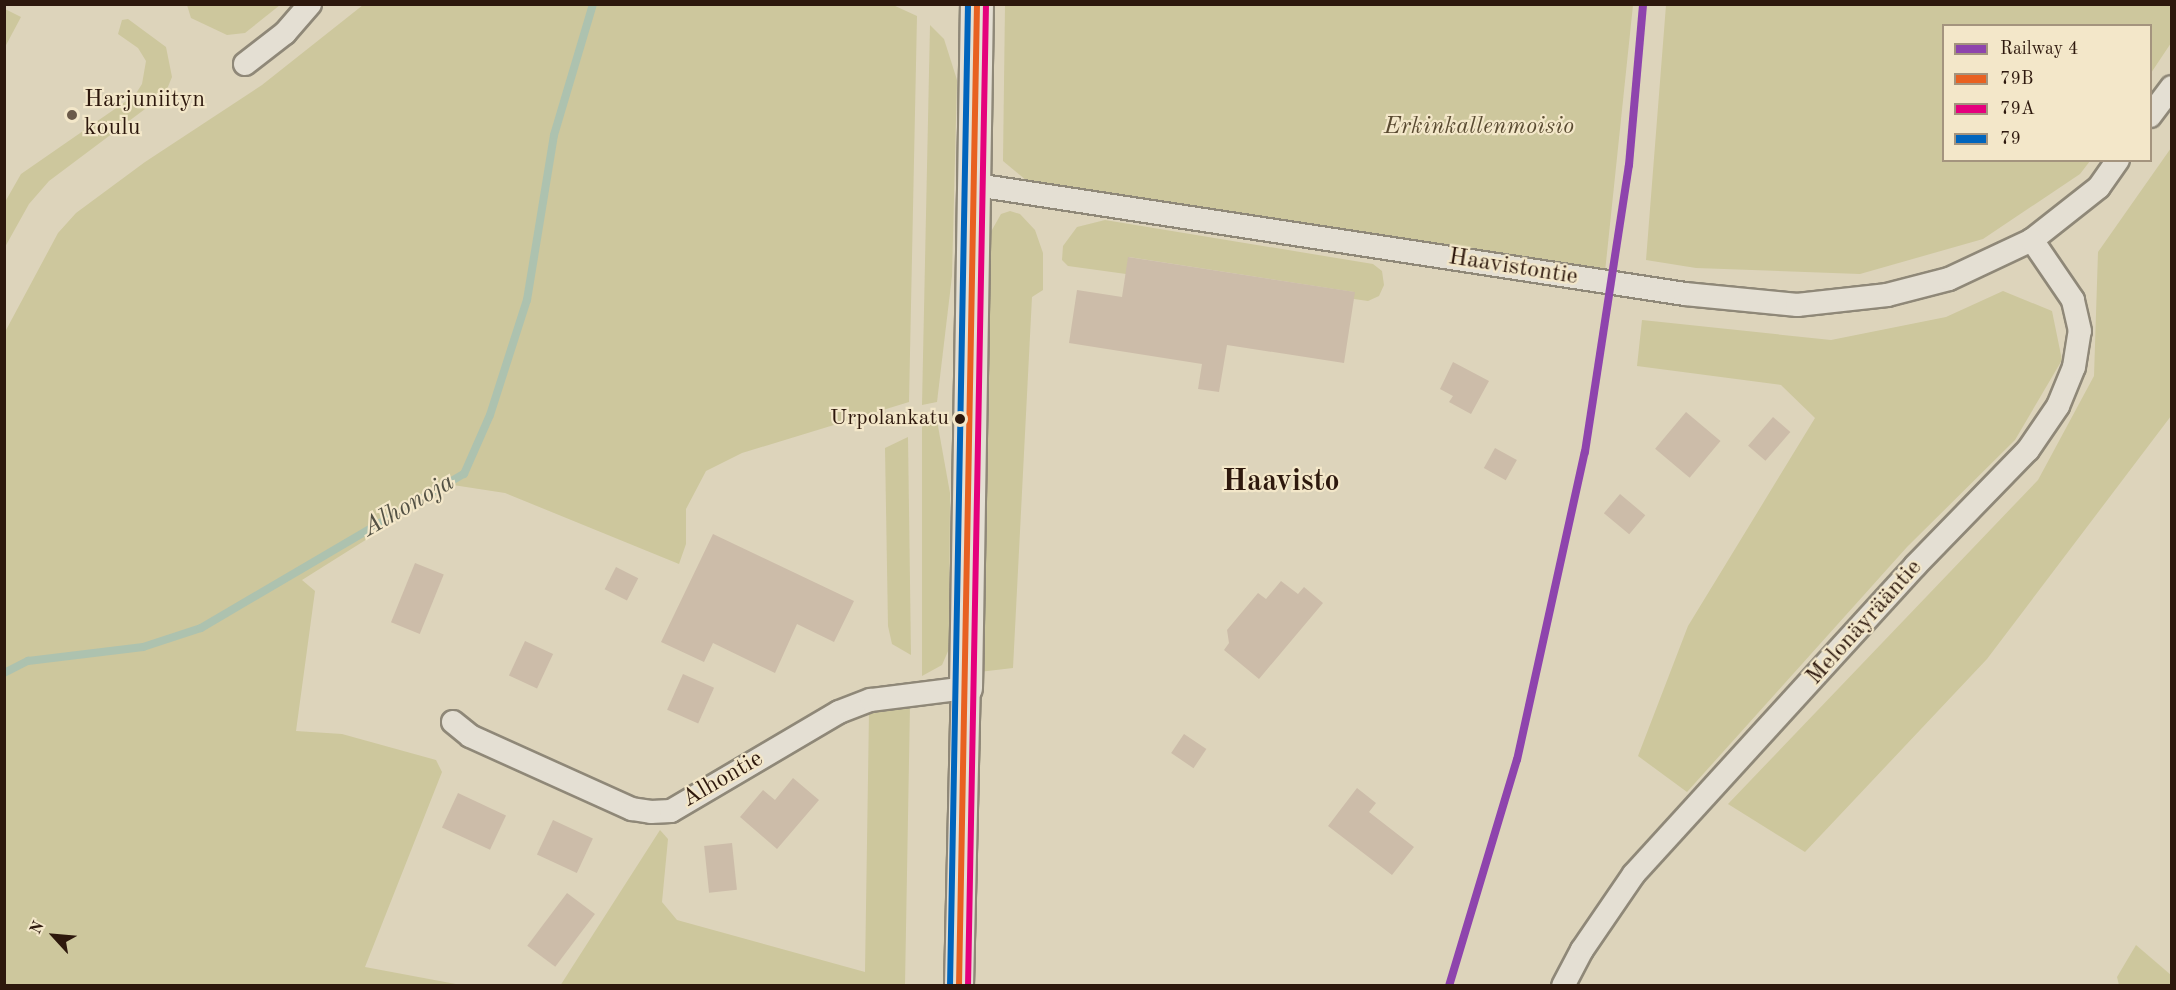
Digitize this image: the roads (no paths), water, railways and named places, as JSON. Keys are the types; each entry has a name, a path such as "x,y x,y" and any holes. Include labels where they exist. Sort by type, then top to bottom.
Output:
{"main road":[{"path":"966,688 976,185 976,4"}],"street":[{"path":"245,64 285,33 310,4"},
{"path":"2152,115 2172,87"},
{"name":"Haavistontie","path":"976,185 1557,276 1684,294 1797,305 1887,296 1948,279 2032,240 2099,187 2117,162"},
{"name":"Melonäyrääntie","path":"1563,986 1582,950 1634,874 1916,566 2028,450 2058,406 2074,367 2080,331 2073,300 2032,240"},
{"path":"959,986 966,688"},
{"name":"Alhontie","path":"453,722 470,736 632,809 651,812 671,811 838,712 871,700 966,688"}],"waterway":[{"name":"Alhonoja","path":"4,673 28,661 143,647 201,628 464,474 490,415 527,300 554,135 593,4"}],"rail line":[{"name":"4","path":"1449,986 1517,760 1585,452 1629,165 1643,4"}],"place":[{"name":"Harjuniityn koulu","path":"72,115"},
{"name":"Urpolankatu","path":"960,419"}],"district":[{"name":"Haavisto","path":"1281,482"}],"park label":[{"name":"Erkinkallenmoisio","path":"1479,128"}]}
